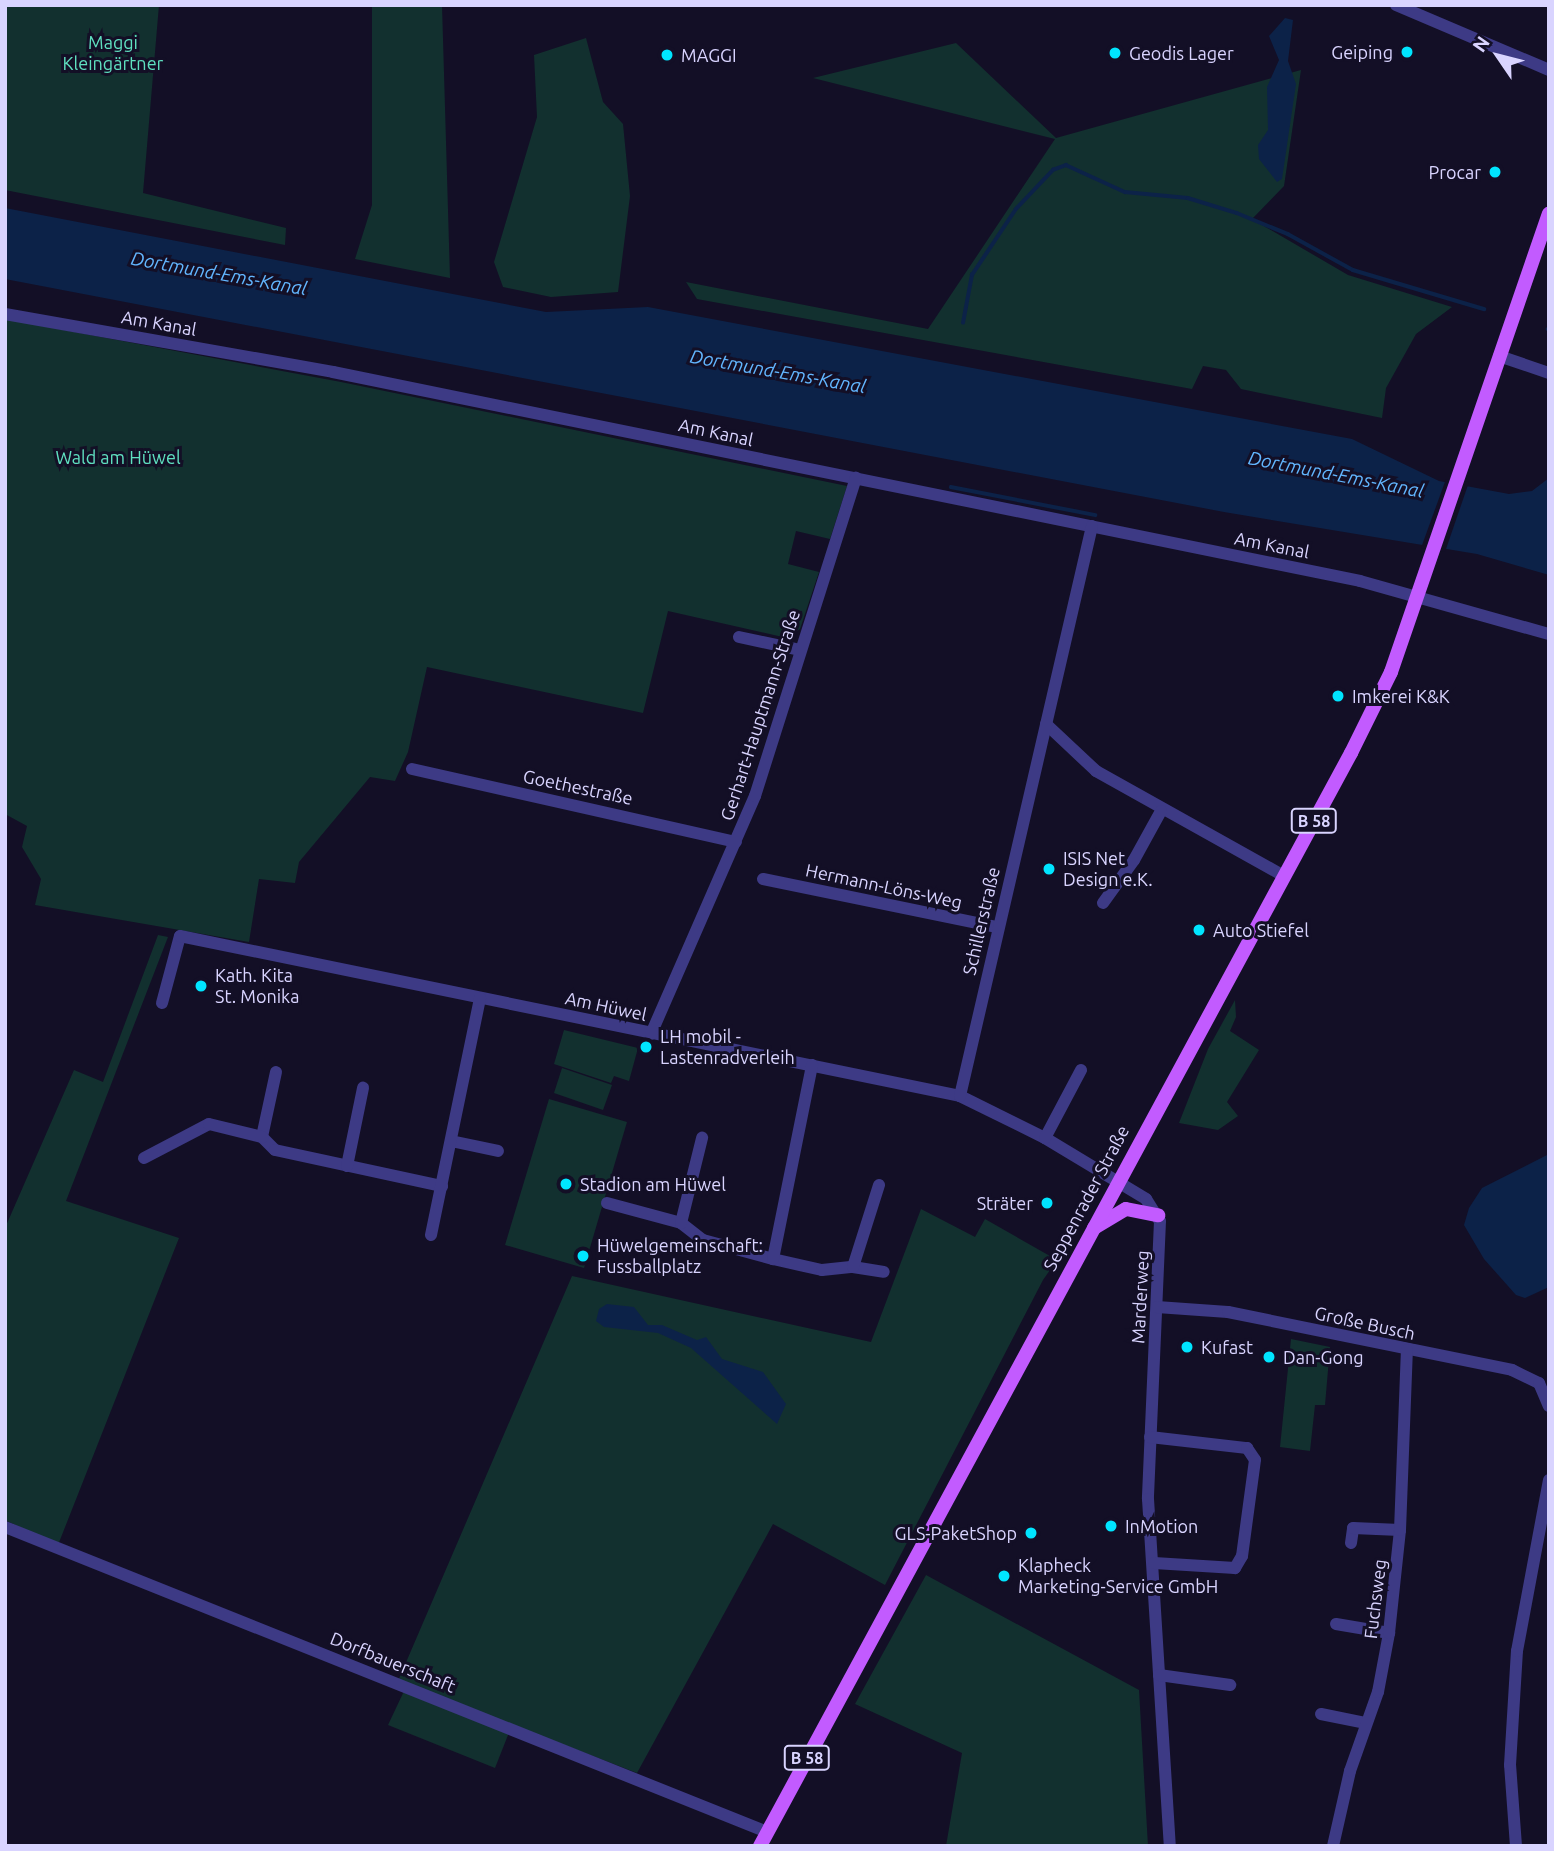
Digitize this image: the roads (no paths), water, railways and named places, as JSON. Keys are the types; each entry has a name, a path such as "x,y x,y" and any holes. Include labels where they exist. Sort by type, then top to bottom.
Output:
{"main road":[{"name":"B 58","path":"1499,356 1549,214"},
{"name":"Seppenrader Straße","path":"764,1839 1284,876 1391,672 1499,356"},
{"path":"1090,1231 1126,1209 1158,1215"}],"street":[{"path":"1396,5 1549,70"},
{"name":"Am Kanal","path":"5,314 333,372 1092,526 1418,597"},
{"path":"1499,356 1549,373"},
{"name":"Gerhart-Hauptmann-Straße","path":"651,1034 755,796 856,478"},
{"path":"1092,526 1046,724 1096,771 1161,811 1284,876"},
{"path":"1418,597 1549,634"},
{"path":"739,637 800,650"},
{"name":"Schillerstraße","path":"960,1096 1046,724"},
{"name":"Goethestraße","path":"412,769 736,842"},
{"path":"1103,902 1134,860 1161,811"},
{"name":"Hermann-Löns-Weg","path":"764,879 997,927"},
{"name":"Am Hüwel","path":"162,1003 180,936 960,1096 1045,1138 1118,1179"},
{"path":"431,1235 480,998"},
{"path":"773,1259 812,1065"},
{"path":"1045,1138 1081,1070"},
{"path":"262,1138 276,1072"},
{"path":"347,1166 363,1088"},
{"path":"144,1158 209,1124 262,1138 275,1150 442,1186"},
{"path":"681,1223 702,1138"},
{"path":"451,1141 498,1151"},
{"path":"1118,1179 1146,1199 1158,1215"},
{"path":"853,1267 879,1185"},
{"path":"607,1203 681,1223 704,1240 773,1259 822,1270 853,1267 884,1272"},
{"name":"Marderweg","path":"1158,1215 1157,1307 1148,1499 1170,1846"},
{"name":"Große Busch","path":"1157,1307 1228,1312 1512,1370 1539,1383 1549,1406"},
{"name":"Fuchsweg","path":"1334,1846 1390,1633 1400,1530 1407,1350"},
{"path":"1150,1437 1248,1448 1255,1460 1242,1556 1235,1568 1154,1563"},
{"path":"1516,1846 1510,1765 1517,1651 1549,1480"},
{"name":"Dorfbauerschaft","path":"5,1527 764,1839"},
{"path":"1351,1543 1353,1528 1400,1530"},
{"path":"1336,1623 1390,1633"},
{"path":"1160,1675 1230,1685"},
{"path":"1321,1714 1366,1723"}],"water":[{"path":"1285,18 1293,20 1288,61 1296,84 1282,179 1277,182 1259,159 1258,145 1268,130 1267,87 1279,60 1269,36"},
{"name":"Dortmund-Ems-Kanal","path":"5,208 546,312 648,307 1352,439 1439,481 1509,494 1532,491 1549,478 1549,575 1477,554 1224,512 5,279"},
{"path":"1549,1154 1549,1287 1525,1298 1516,1295 1484,1259 1464,1225 1469,1208 1482,1188"},
{"path":"607,1304 634,1307 648,1325 662,1325 697,1340 706,1337 722,1359 763,1372 786,1404 777,1424 691,1348 658,1333 604,1327 596,1321 599,1309"}],"waterway":[{"path":"963,323 972,275 1016,209 1053,170 1066,165 1125,192 1188,198 1237,213 1288,234 1353,270 1484,309"},
{"path":"951,487 1095,515"}],"place":[{"name":"Geiping","path":"1407,52"},
{"name":"Geodis Lager","path":"1115,53"},
{"name":"MAGGI","path":"667,55"},
{"name":"Procar","path":"1495,172"},
{"name":"Imkerei K&K","path":"1338,696"},
{"name":"ISIS Net Design e.K.","path":"1049,869"},
{"name":"Auto Stiefel","path":"1199,930"},
{"name":"Kath. Kita St. Monika","path":"201,986"},
{"name":"LH mobil - Lastenradverleih","path":"646,1047"},
{"name":"Stadion am Hüwel","path":"566,1184"},
{"name":"Sträter","path":"1047,1203"},
{"name":"Hüwelgemeinschaft: Fussballplatz","path":"583,1256"},
{"name":"Kufast","path":"1187,1347"},
{"name":"Dan-Gong","path":"1269,1357"},
{"name":"InMotion","path":"1111,1526"},
{"name":"GLS-PaketShop","path":"1031,1533"},
{"name":"Klapheck Marketing-Service GmbH","path":"1004,1576"}],"park label":[{"name":"Maggi Kleingärtner","path":"113,53"},
{"name":"Wald am Hüwel","path":"118,457"}]}
